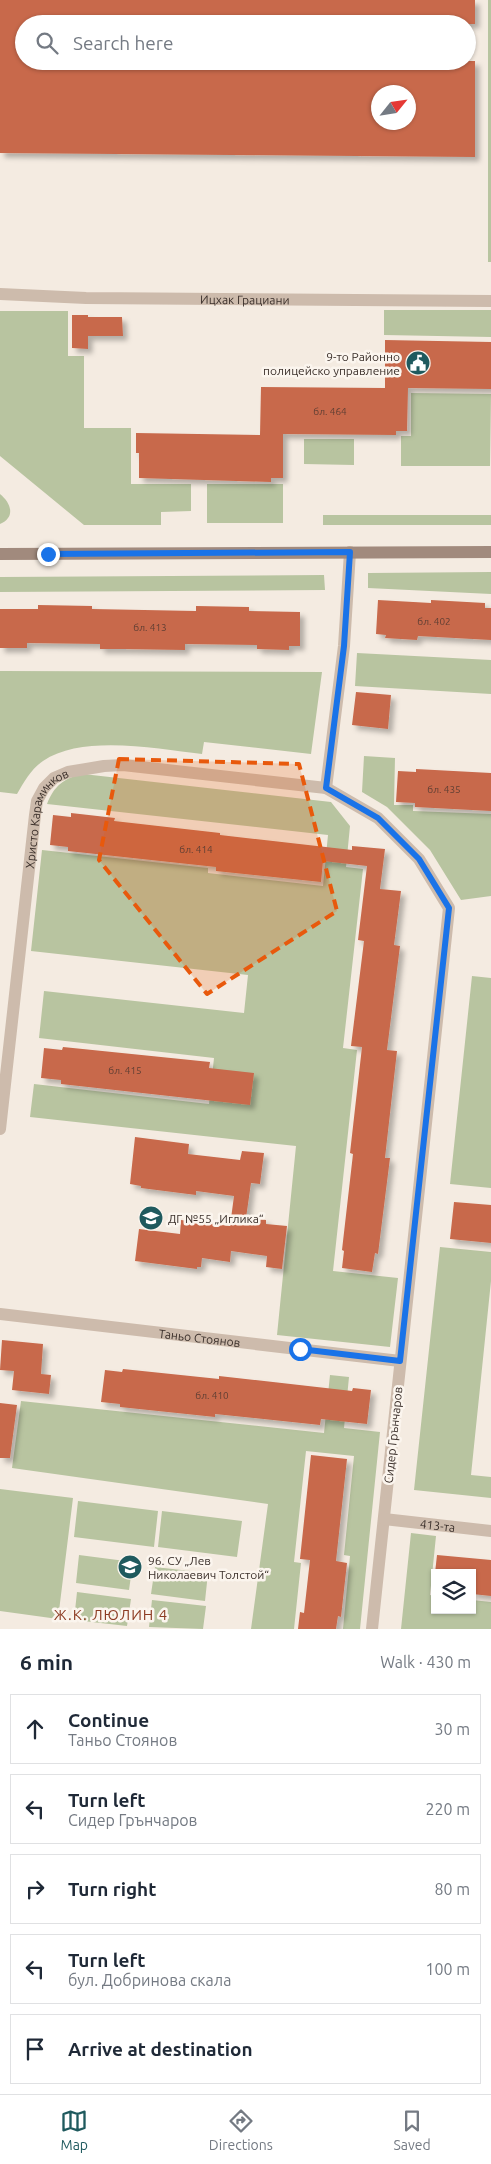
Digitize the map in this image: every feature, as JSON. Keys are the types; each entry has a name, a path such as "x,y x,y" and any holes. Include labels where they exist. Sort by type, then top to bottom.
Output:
{"main road":[{"path":"0,554 491,552"}],"street":[{"name":"Ицхак Грациани","path":"0,294 86,298 491,301"},
{"path":"326,788 344,646 350,552"},
{"name":"Христо Караминков","path":"0,1129 35,815 37,801 44,788 54,778 68,772 123,765 326,788"},
{"name":"Сидер Грънчаров","path":"326,788 378,818 419,859 449,908 372,1629"},
{"name":"Таньо Стоянов","path":"0,1314 400,1361"},
{"name":"413-та","path":"384,1519 491,1531"}],"highlighted area":[{"path":"119,759 299,764 337,911 207,994 99,860"}],"green space":[{"path":"488,0 491,0 491,262 488,262"},
{"path":"384,310 491,310 491,337 384,335"},
{"path":"0,311 68,311 68,356 84,356 84,428 131,428 131,484 191,484 191,511 161,512 161,525 84,525 0,456"},
{"path":"411,393 491,394 490,466 401,466 401,436 411,436"},
{"path":"304,439 354,439 354,465 304,464"},
{"path":"207,484 283,484 283,523 207,523"},
{"path":"0,494 9,506 10,514 0,524"},
{"path":"323,515 491,515 491,525 323,525"},
{"path":"491,572 491,594 368,588 368,573"},
{"path":"324,575 325,590 0,592 0,577"},
{"path":"357,653 491,660 491,694 355,686"},
{"path":"0,671 322,672 311,754 204,742 202,754 142,747 99,746 78,748 59,753 39,764 25,780 17,794 0,792"},
{"path":"364,756 395,758 394,805 413,805 413,811 491,814 491,896 461,900 430,850 387,807 362,792"},
{"path":"83,774 331,802 350,826 346,867 363,869 343,1048 357,1050 333,1271 398,1278 390,1347 277,1335 296,1146 30,1117 34,1084 209,1104 214,1058 39,1038 44,991 244,1013 248,975 31,951 42,850 208,868 208,873 323,886 328,835 47,804 56,788 70,778"},
{"path":"472,976 491,978 491,1188 450,1184"},
{"path":"440,1247 491,1252 491,1281 471,1475 491,1477 491,1498 414,1490"},
{"path":"330,1375 349,1377 344,1428 380,1432 360,1629 343,1629 350,1556 344,1555 354,1456 306,1451 294,1562 301,1563 294,1629 251,1629 268,1504 12,1468 21,1401 324,1433"},
{"path":"0,1489 73,1498 58,1619 0,1611"},
{"path":"78,1501 158,1511 154,1547 74,1537"},
{"path":"162,1511 242,1521 237,1557 158,1547"},
{"path":"411,1533 436,1536 433,1569 431,1569 431,1614 476,1614 476,1600 491,1602 491,1629 401,1629"},
{"path":"79,1555 133,1562 129,1590 76,1583"},
{"path":"155,1567 208,1573 205,1601 151,1594"},
{"path":"77,1592 131,1599 127,1626 74,1620"},
{"path":"152,1600 206,1606 203,1629 149,1627"}],"building":[{"path":"0,0 475,0 475,15 15,15 15,70 475,70 475,157 0,153"},
{"path":"72,315 122,317 123,336 88,336 88,349 72,348"},
{"path":"385,340 491,342 491,389 408,388 407,431 396,431 396,435 283,434 283,478 271,478 271,482 139,478 139,453 136,453 136,433 260,435 261,387 385,388"},
{"path":"378,600 431,603 431,600 485,603 485,608 491,608 491,640 418,636 417,640 385,638 386,635 376,634"},
{"path":"38,605 92,606 92,609 196,611 196,606 249,607 249,611 300,612 300,646 289,646 289,650 257,649 257,645 185,644 185,650 100,649 100,644 27,643 27,648 0,648 0,609 38,609"},
{"path":"356,692 391,695 388,729 352,725"},
{"path":"416,769 491,773 491,811 415,807 415,803 396,802 398,771 416,772"},
{"path":"71,813 115,818 114,821 220,833 220,835 352,850 352,846 385,849 380,889 401,891 394,945 400,946 387,1050 397,1051 385,1158 390,1158 378,1254 375,1253 372,1272 342,1268 344,1251 342,1250 353,1154 350,1153 362,1047 351,1046 364,941 358,940 367,866 323,861 321,882 216,871 216,867 68,851 68,847 50,845 53,815 71,817"},
{"path":"63,1047 210,1062 209,1068 254,1073 250,1105 61,1084 61,1080 41,1078 44,1048 62,1050"},
{"path":"135,1137 189,1144 188,1154 240,1160 242,1151 264,1153 260,1184 251,1183 246,1218 266,1220 266,1224 287,1226 282,1269 266,1267 267,1256 231,1251 230,1262 202,1258 201,1267 197,1267 197,1269 135,1261 139,1229 180,1234 181,1220 230,1226 234,1196 196,1191 196,1195 141,1188 141,1186 130,1184"},
{"path":"454,1202 491,1205 491,1243 450,1239"},
{"path":"2,1340 43,1344 41,1374 51,1375 49,1394 12,1390 14,1371 0,1370"},
{"path":"123,1369 219,1379 219,1376 352,1391 353,1388 371,1390 367,1424 321,1419 320,1425 215,1414 215,1417 120,1407 120,1404 101,1402 105,1370 122,1372"},
{"path":"0,1403 17,1405 10,1458 0,1458"},
{"path":"311,1455 347,1459 336,1561 347,1563 341,1617 338,1616 336,1629 298,1629 300,1612 304,1613 310,1560 300,1559"},
{"path":"437,1555 491,1560 491,1596 476,1594 476,1569 435,1569"}],"place":[{"name":"9-то Районно полицейско управление","path":"418,363"},
{"name":"ДГ №55 „Иглика“","path":"151,1218"},
{"name":"96. СУ „Лев Николаевич Толстой“","path":"130,1567"}],"district":[{"name":"Ж.К. ЛЮЛИН 4","path":"111,1614"}],"route":[{"path":"48,554 350,552 344,646 326,788 378,818 419,859 449,908 400,1361 300,1349"}]}
